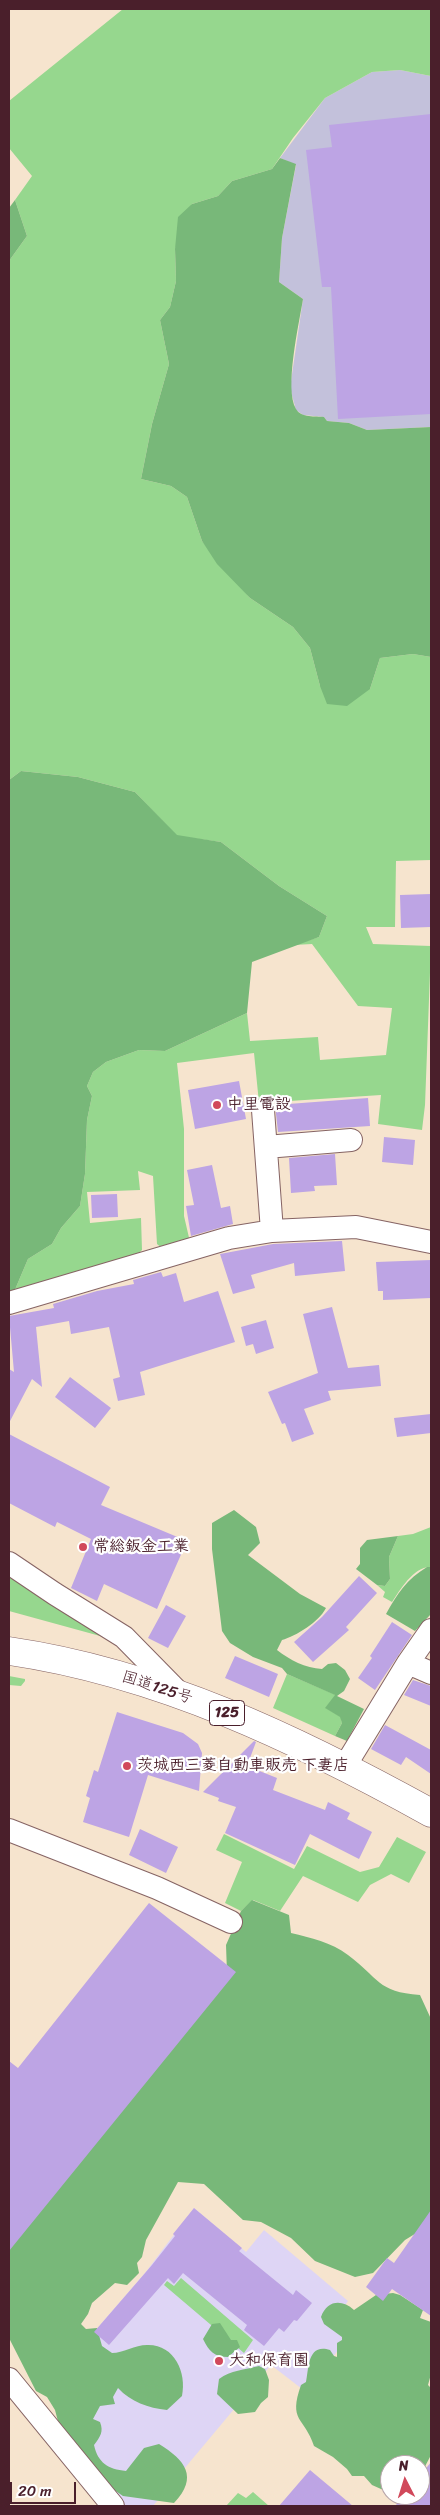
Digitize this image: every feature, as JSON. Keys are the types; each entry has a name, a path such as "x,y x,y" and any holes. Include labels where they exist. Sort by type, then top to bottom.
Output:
{"highway":[{"name":"国道125号","path":"9,1651 100,1670 178,1692 345,1766 431,1814"}],"street":[{"path":"263,1110 272,1231"},
{"path":"266,1147 352,1140"},
{"path":"9,1303 229,1238 272,1231 356,1227 431,1242"},
{"path":"9,1563 124,1637 178,1692"},
{"path":"345,1766 408,1663 431,1630"},
{"path":"408,1663 431,1673"},
{"path":"9,1830 157,1888 231,1922"},
{"path":"9,2379 113,2506"}],"shaded area":[{"path":"400,70 431,76 431,427 367,430 349,423 327,421 324,417 303,415 296,410 290,388 303,299 279,282 282,238 296,165 280,158 325,98 372,72"},
{"name":"大和保育園","path":"194,2208 246,2252 264,2230 348,2301 332,2324 349,2336 306,2392 271,2365 153,2506 120,2506 68,2442 88,2339 145,2273"}],"green space":[{"path":"123,9 431,9 431,76 400,70 372,72 325,98 293,138 272,169 232,181 218,196 192,204 175,249 176,281 170,307 160,320 169,364 152,424 141,479 171,486 187,497 202,541 250,598 293,627 310,648 320,686 370,689 380,658 413,654 431,657 431,860 396,861 395,927 366,927 373,944 431,946 425,1105 422,1130 378,1124 381,1095 259,1103 254,1053 177,1063 184,1129 184,1216 190,1242 163,1249 157,1244 153,1176 138,1171 140,1190 87,1192 90,1223 141,1218 142,1250 134,1258 14,1292 28,1259 52,1244 61,1228 80,1206 85,1174 87,1120 92,1096 87,1086 93,1072 106,1062 139,1050 165,1051 247,1013 250,1041 318,1037 320,1060 386,1055 392,1008 358,1006 312,944 294,945 319,937 327,916 279,886 221,842 177,836 135,792 78,777 21,771 9,780 9,261 27,236 15,200 32,176 9,148 9,101"},
{"path":"280,158 296,164 282,238 279,282 303,299 291,387 296,409 301,414 324,417 327,421 349,423 367,430 431,427 431,657 413,654 380,658 370,689 347,706 327,704 310,648 293,627 250,598 217,564 202,541 187,497 171,486 141,479 152,424 169,364 160,320 170,307 176,281 175,249 178,217 192,204 218,196 232,181 272,169"},
{"path":"15,200 27,236 9,261 9,208"},
{"path":"21,771 78,777 135,792 177,835 221,842 279,886 327,916 319,937 252,962 247,1013 165,1051 139,1050 106,1062 93,1072 87,1086 92,1096 87,1120 85,1174 80,1206 61,1228 52,1244 28,1259 14,1292 9,1295 9,780"},
{"path":"234,1510 256,1527 260,1543 248,1555 300,1594 326,1608 307,1628 282,1640 277,1650 292,1660 310,1667 322,1669 328,1664 336,1663 345,1670 350,1679 344,1691 337,1696 364,1709 347,1741 335,1736 342,1723 340,1717 325,1708 335,1695 287,1674 282,1668 253,1657 230,1643 222,1631 212,1549 212,1523"},
{"path":"431,1527 431,1567 419,1570 413,1574 392,1602 383,1597 385,1592 377,1585 385,1586 390,1579 389,1557 398,1536 413,1534"},
{"path":"398,1536 389,1557 390,1579 385,1586 377,1585 356,1569 360,1564 360,1548 367,1540"},
{"path":"427,1567 431,1567 431,1614 415,1631 386,1614 403,1588"},
{"path":"9,1575 122,1642 9,1611"},
{"path":"287,1674 336,1695 326,1708 341,1717 342,1723 335,1736 273,1708"},
{"path":"9,1676 25,1679 25,1681 21,1686 9,1685"},
{"path":"224,1834 294,1869 307,1846 360,1872 379,1867 397,1837 426,1852 409,1883 391,1874 370,1885 358,1902 303,1876 280,1911 253,1900 241,1911 225,1903 242,1862 216,1850"},
{"path":"252,1900 289,1915 291,1933 335,1947 358,1963 386,1987 395,1991 420,1995 431,2019 431,2224 405,2240 373,2273 355,2277 315,2261 291,2238 261,2222 243,2220 204,2184 178,2182 146,2240 142,2257 137,2263 139,2273 127,2285 115,2283 92,2303 88,2314 81,2324 86,2329 97,2328 102,2346 112,2353 138,2346 156,2346 165,2349 171,2354 180,2369 183,2387 182,2396 167,2410 140,2404 118,2388 113,2397 115,2404 100,2406 93,2419 100,2422 102,2429 100,2437 94,2445 96,2451 101,2461 109,2467 126,2471 144,2448 159,2444 176,2456 186,2470 186,2485 182,2494 174,2503 123,2496 98,2479 60,2429 55,2410 47,2397 36,2391 9,2338 9,2242 27,2213 227,1973 226,1945 241,1911"},
{"path":"181,2278 253,2340 244,2353 164,2285 167,2281 174,2286"},
{"path":"393,2293 400,2295 423,2310 420,2318 431,2322 431,2374 428,2385 431,2388 431,2455 430,2457 430,2455 380,2455 380,2489 372,2485 364,2476 352,2476 333,2457 314,2446 299,2418 296,2406 301,2385 306,2382 310,2358 313,2354 317,2350 330,2350 337,2357 337,2343 342,2340 342,2337 324,2324 321,2317 324,2311 331,2304 335,2303 345,2304 354,2310 376,2295"},
{"path":"220,2323 231,2340 237,2340 240,2347 228,2357 219,2356 212,2352 203,2339 212,2324"},
{"path":"259,2366 265,2369 269,2380 268,2397 255,2412 238,2414 217,2394 219,2379 233,2372"},
{"path":"253,2492 269,2506 226,2506 238,2493 246,2498"}],"building":[{"path":"431,114 431,414 338,419 331,287 322,287 306,150 332,147 329,125"},
{"path":"431,894 431,927 401,928 400,895"},
{"name":"中里電設","path":"239,1081 246,1119 195,1129 188,1090"},
{"path":"368,1098 370,1126 278,1132 275,1105"},
{"path":"384,1137 415,1140 413,1165 382,1162"},
{"path":"335,1154 337,1185 314,1186 315,1191 291,1193 289,1158"},
{"path":"212,1165 221,1208 230,1206 233,1224 191,1236 186,1206 194,1205 187,1170"},
{"path":"117,1194 118,1217 92,1218 91,1195"},
{"path":"342,1241 345,1271 295,1276 294,1263 251,1275 255,1288 233,1294 220,1254 273,1244"},
{"path":"431,1260 431,1298 383,1300 383,1291 378,1291 376,1262"},
{"path":"161,1272 163,1277 176,1273 184,1302 218,1291 235,1342 140,1372 145,1395 118,1401 113,1379 120,1377 109,1327 71,1334 69,1321 36,1327 42,1387 32,1379 9,1423 9,1369 14,1372 9,1316 54,1308 53,1304 97,1291 134,1284 133,1280"},
{"path":"332,1307 348,1368 379,1365 381,1386 328,1391 331,1400 304,1409 314,1434 292,1442 285,1423 282,1424 268,1392 318,1373 303,1314"},
{"path":"266,1320 274,1348 256,1354 253,1344 246,1346 241,1327"},
{"path":"70,1377 111,1408 95,1428 55,1397"},
{"path":"431,1414 431,1433 397,1437 394,1418"},
{"path":"9,1434 110,1487 101,1505 187,1541 157,1609 104,1584 97,1601 71,1588 91,1539 57,1522 55,1527 9,1503"},
{"path":"359,1576 377,1593 346,1627 349,1630 313,1662 294,1642 322,1617"},
{"path":"166,1605 186,1616 168,1648 148,1638"},
{"path":"392,1622 412,1635 375,1690 358,1678 372,1658 370,1656"},
{"path":"235,1656 278,1674 269,1697 225,1678"},
{"path":"413,1680 431,1686 431,1706 404,1695"},
{"path":"117,1712 183,1733 198,1744 202,1753 199,1791 148,1775 129,1837 83,1822 90,1798 86,1796 94,1770 98,1772"},
{"path":"385,1725 431,1750 431,1774 406,1757 401,1765 371,1749"},
{"path":"254,1741 256,1742 247,1766 277,1778 273,1790 325,1810 328,1802 350,1813 347,1819 372,1832 359,1859 310,1834 295,1865 225,1833 236,1807 218,1801 219,1798 203,1792"},
{"path":"140,1829 178,1847 166,1873 129,1855"},
{"path":"149,1903 236,1972 9,2251 9,2061 18,2068"},
{"path":"194,2208 242,2248 239,2251 293,2295 296,2290 312,2303 297,2321 294,2320 284,2332 279,2328 264,2346 244,2330 247,2325 183,2273 174,2284 168,2278 109,2345 94,2332 152,2265"},
{"path":"431,2210 431,2316 392,2289 383,2301 366,2287 387,2258 394,2263"},
{"path":"431,2462 431,2506 395,2506 430,2505"},
{"path":"310,2470 353,2506 279,2506"}],"place":[{"name":"中里電設","path":"217,1105"},
{"name":"常総鈑金工業","path":"83,1547"},
{"name":"茨城西三菱自動車販売 下妻店","path":"127,1766"},
{"name":"大和保育園","path":"219,2361"}]}
